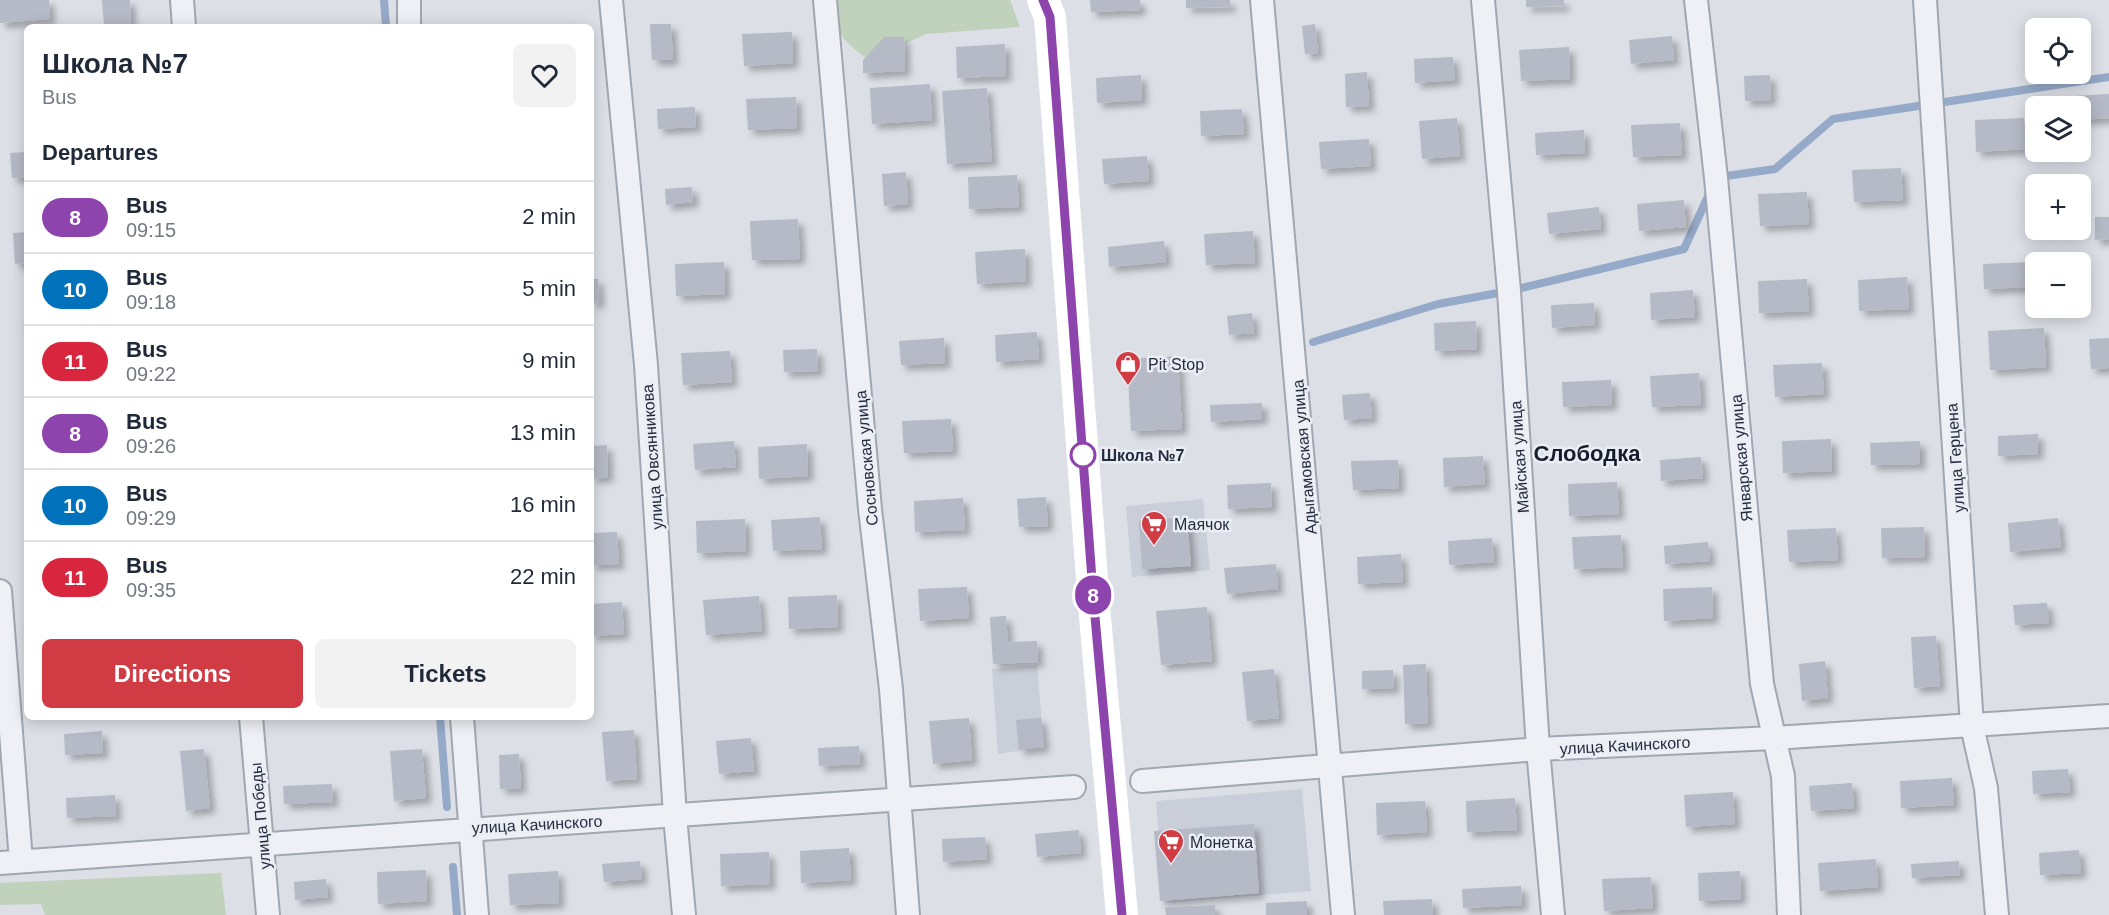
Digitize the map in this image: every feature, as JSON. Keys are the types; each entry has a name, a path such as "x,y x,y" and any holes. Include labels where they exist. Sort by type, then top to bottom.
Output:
{"street":[{"path":"182,0 184,24"},
{"path":"409,0 409,24"},
{"name":"улица Овсянникова","path":"611,0 646,365 675,816 684,915"},
{"name":"Сосновская улица","path":"825,0 870,509 891,689 908,915"},
{"name":"Адыгамовская улица","path":"1262,0 1332,765 1343,915"},
{"name":"Майская улица","path":"1483,0 1509,291 1538,749 1553,915"},
{"name":"Январская улица","path":"1696,0 1716,178 1762,684 1784,776 1789,915"},
{"name":"улица Герцена","path":"1925,0 1972,726 1986,788 1997,915"},
{"path":"1047,9 1094,606 1122,915"},
{"path":"0,591 10,862"},
{"name":"улица Качинского","path":"1142,781 1538,749 1774,738 2109,716"},
{"name":"улица Победы","path":"250,720 268,915"},
{"path":"462,720 477,915"},
{"name":"улица Качинского","path":"10,862 1074,787"}],"shaded area":[{"path":"1203,499 1210,570 1132,577 1126,506"},
{"path":"1037,665 1044,747 998,754 992,669"},
{"path":"1302,789 1311,891 1164,903 1156,801"}],"green space":[{"path":"833,0 1010,0 1020,27 926,34 869,60 852,47 842,35 836,21"},
{"path":"221,873 226,915 45,915 41,904 0,905 0,883"}],"building":[{"path":"0,0 49,0 50,19 0,23"},
{"path":"102,0 130,0 131,23 104,24"},
{"path":"1090,0 1140,0 1140,10 1091,12"},
{"path":"1186,0 1230,0 1230,7 1186,8"},
{"path":"1526,0 1564,0 1564,6 1526,7"},
{"path":"650,24 671,24 673,60 652,60"},
{"path":"1315,24 1318,53 1305,54 1302,26"},
{"path":"792,32 793,63 744,66 742,34"},
{"path":"1672,36 1674,60 1631,64 1629,40"},
{"path":"884,37 904,37 905,71 863,73 863,60"},
{"path":"1005,44 1006,76 957,78 956,47"},
{"path":"1569,47 1570,79 1521,81 1519,50"},
{"path":"1453,57 1455,80 1415,83 1414,59"},
{"path":"1367,72 1369,106 1346,107 1345,74"},
{"path":"1141,75 1142,100 1097,103 1096,78"},
{"path":"1770,75 1771,100 1745,101 1744,76"},
{"path":"930,84 932,120 872,124 870,88"},
{"path":"987,88 992,161 947,164 942,91"},
{"path":"2109,94 2109,118 2091,119 2091,96 2074,96"},
{"path":"796,97 797,128 748,130 746,99"},
{"path":"695,107 696,127 658,129 657,109"},
{"path":"1242,109 1244,134 1201,136 1200,111"},
{"path":"1457,118 1460,156 1422,159 1419,121"},
{"path":"2024,118 2025,149 1976,152 1975,120"},
{"path":"1680,123 1682,155 1633,157 1631,125"},
{"path":"1584,130 1585,153 1536,155 1535,133"},
{"path":"1369,139 1371,166 1321,169 1319,142"},
{"path":"24,152 24,177 12,178 10,153"},
{"path":"1147,156 1149,181 1104,184 1102,159"},
{"path":"1901,168 1903,200 1854,202 1852,170"},
{"path":"906,172 908,204 884,206 882,174"},
{"path":"1017,175 1019,207 969,209 968,177"},
{"path":"692,187 693,202 666,205 665,189"},
{"path":"1807,192 1809,224 1760,226 1758,194"},
{"path":"1684,200 1686,227 1639,231 1637,204"},
{"path":"1599,207 1601,229 1549,234 1547,213"},
{"path":"2095,217 2109,217 2109,239 2095,240"},
{"path":"798,219 800,259 752,260 750,221"},
{"path":"1253,231 1255,263 1206,265 1204,234"},
{"path":"24,232 24,263 15,264 13,233"},
{"path":"1164,241 1166,262 1109,267 1108,247"},
{"path":"1025,249 1026,281 977,284 975,252"},
{"path":"724,262 725,294 676,296 675,264"},
{"path":"2025,262 2025,287 1984,289 1983,264"},
{"path":"1907,277 1909,309 1859,311 1858,280"},
{"path":"594,279 598,279 599,303 594,303"},
{"path":"1807,279 1809,311 1759,313 1758,281"},
{"path":"1693,290 1695,317 1651,320 1650,293"},
{"path":"1594,303 1595,325 1552,328 1551,305"},
{"path":"1252,313 1254,333 1229,335 1227,316"},
{"path":"1476,321 1477,349 1435,351 1434,323"},
{"path":"2044,328 2046,367 1990,370 1988,331"},
{"path":"1037,332 1039,359 996,362 995,335"},
{"path":"944,338 945,363 901,365 899,341"},
{"path":"2109,338 2109,368 2091,369 2089,339"},
{"path":"817,349 818,371 784,372 783,350"},
{"path":"730,351 732,382 683,385 681,353"},
{"path":"1178,356 1182,429 1131,431 1127,359"},
{"path":"1822,363 1824,394 1775,397 1773,365"},
{"path":"1699,373 1701,405 1652,407 1650,376"},
{"path":"1611,380 1612,405 1563,407 1562,382"},
{"path":"1370,393 1372,418 1344,420 1342,395"},
{"path":"1262,403 1262,419 1211,422 1210,405"},
{"path":"951,419 953,451 904,453 902,421"},
{"path":"2038,434 2038,454 1998,456 1998,436"},
{"path":"1831,439 1832,471 1783,473 1782,441"},
{"path":"734,441 736,467 695,470 693,444"},
{"path":"1920,441 1920,464 1871,465 1870,443"},
{"path":"807,444 808,476 759,479 758,447"},
{"path":"607,445 608,477 594,478 594,446"},
{"path":"1483,456 1485,484 1444,487 1443,458"},
{"path":"1701,457 1703,478 1661,481 1660,460"},
{"path":"1398,460 1399,488 1353,490 1351,461"},
{"path":"1617,482 1619,514 1569,516 1568,484"},
{"path":"1271,483 1272,507 1228,509 1227,485"},
{"path":"1046,497 1048,526 1019,527 1017,499"},
{"path":"963,498 965,530 915,532 914,501"},
{"path":"820,517 822,549 773,551 771,520"},
{"path":"1187,517 1191,566 1142,569 1139,521"},
{"path":"2058,518 2061,547 2010,552 2008,523"},
{"path":"745,519 746,551 697,553 696,521"},
{"path":"1924,527 1925,557 1882,558 1881,528"},
{"path":"1836,528 1838,560 1789,562 1787,530"},
{"path":"617,532 619,564 594,565 594,533"},
{"path":"1621,535 1623,567 1574,569 1572,537"},
{"path":"1492,538 1494,562 1449,565 1448,541"},
{"path":"1708,542 1710,561 1665,564 1664,546"},
{"path":"1401,554 1403,582 1358,584 1357,557"},
{"path":"1276,564 1278,589 1227,594 1224,568"},
{"path":"967,587 969,618 920,621 918,589"},
{"path":"1712,587 1713,618 1664,621 1663,589"},
{"path":"837,595 838,627 789,629 788,597"},
{"path":"759,596 762,631 706,635 703,600"},
{"path":"622,602 624,634 594,636 594,604"},
{"path":"2047,603 2049,623 2015,625 2013,605"},
{"path":"1207,607 1212,661 1161,665 1156,611"},
{"path":"1006,616 1008,642 1037,641 1038,662 993,664 990,617"},
{"path":"1936,636 1940,686 1914,688 1911,637"},
{"path":"1825,661 1828,698 1802,701 1799,664"},
{"path":"1426,664 1428,723 1405,724 1403,665"},
{"path":"1274,669 1279,718 1247,721 1242,672"},
{"path":"1393,670 1394,688 1362,689 1362,671"},
{"path":"969,718 972,760 933,764 929,721"},
{"path":"1041,718 1044,747 1019,750 1016,720"},
{"path":"634,730 637,779 606,781 602,732"},
{"path":"102,731 103,753 65,755 64,734"},
{"path":"751,738 754,771 719,774 716,741"},
{"path":"859,746 860,764 819,766 818,748"},
{"path":"204,749 210,808 186,811 180,751"},
{"path":"422,749 426,798 394,801 390,751"},
{"path":"519,754 521,788 500,789 499,755"},
{"path":"2068,769 2070,792 2033,794 2032,771"},
{"path":"1952,778 1954,805 1901,808 1900,781"},
{"path":"1852,783 1854,808 1811,811 1809,786"},
{"path":"332,784 333,802 284,804 283,786"},
{"path":"1733,792 1735,824 1686,827 1684,795"},
{"path":"115,795 116,816 67,818 66,798"},
{"path":"1515,798 1517,830 1467,832 1466,801"},
{"path":"1425,801 1427,832 1377,835 1376,803"},
{"path":"1254,824 1259,893 1160,901 1154,831"},
{"path":"1079,830 1081,853 1037,857 1035,834"},
{"path":"985,837 987,859 943,862 942,839"},
{"path":"849,848 851,880 801,883 800,851"},
{"path":"2079,850 2081,873 2040,875 2039,853"},
{"path":"769,852 770,884 721,886 720,854"},
{"path":"1876,859 1878,887 1820,891 1818,863"},
{"path":"640,861 642,879 604,882 602,864"},
{"path":"1959,861 1960,875 1912,878 1911,864"},
{"path":"426,870 427,901 378,904 377,872"},
{"path":"558,871 559,903 510,905 508,874"},
{"path":"1740,871 1741,899 1699,901 1698,873"},
{"path":"1651,877 1653,908 1604,911 1602,879"},
{"path":"326,879 328,897 295,900 294,882"},
{"path":"1521,886 1522,905 1463,908 1462,889"},
{"path":"1432,899 1433,915 1384,915 1383,901"},
{"path":"1307,901 1307,915 1266,915 1266,903"},
{"path":"1215,905 1215,915 1166,915 1165,907"}],"waterway":[{"path":"384,0 386,24"},
{"path":"1719,177 1775,169 1833,119 2109,77"},
{"path":"1313,342 1438,304 1509,291 1684,249 1710,192"},
{"path":"440,720 447,807"},
{"path":"453,867 457,915"}],"bus line":[{"name":"8","path":"1043,0 1050,17 1094,606 1122,915"}],"place":[{"name":"Pit Stop","path":"1128,387"},
{"name":"Школа №7","path":"1083,455"},
{"name":"Маячок","path":"1154,547"},
{"name":"Монетка","path":"1171,865"}],"district":[{"name":"Слободка","path":"1587,453"}]}
